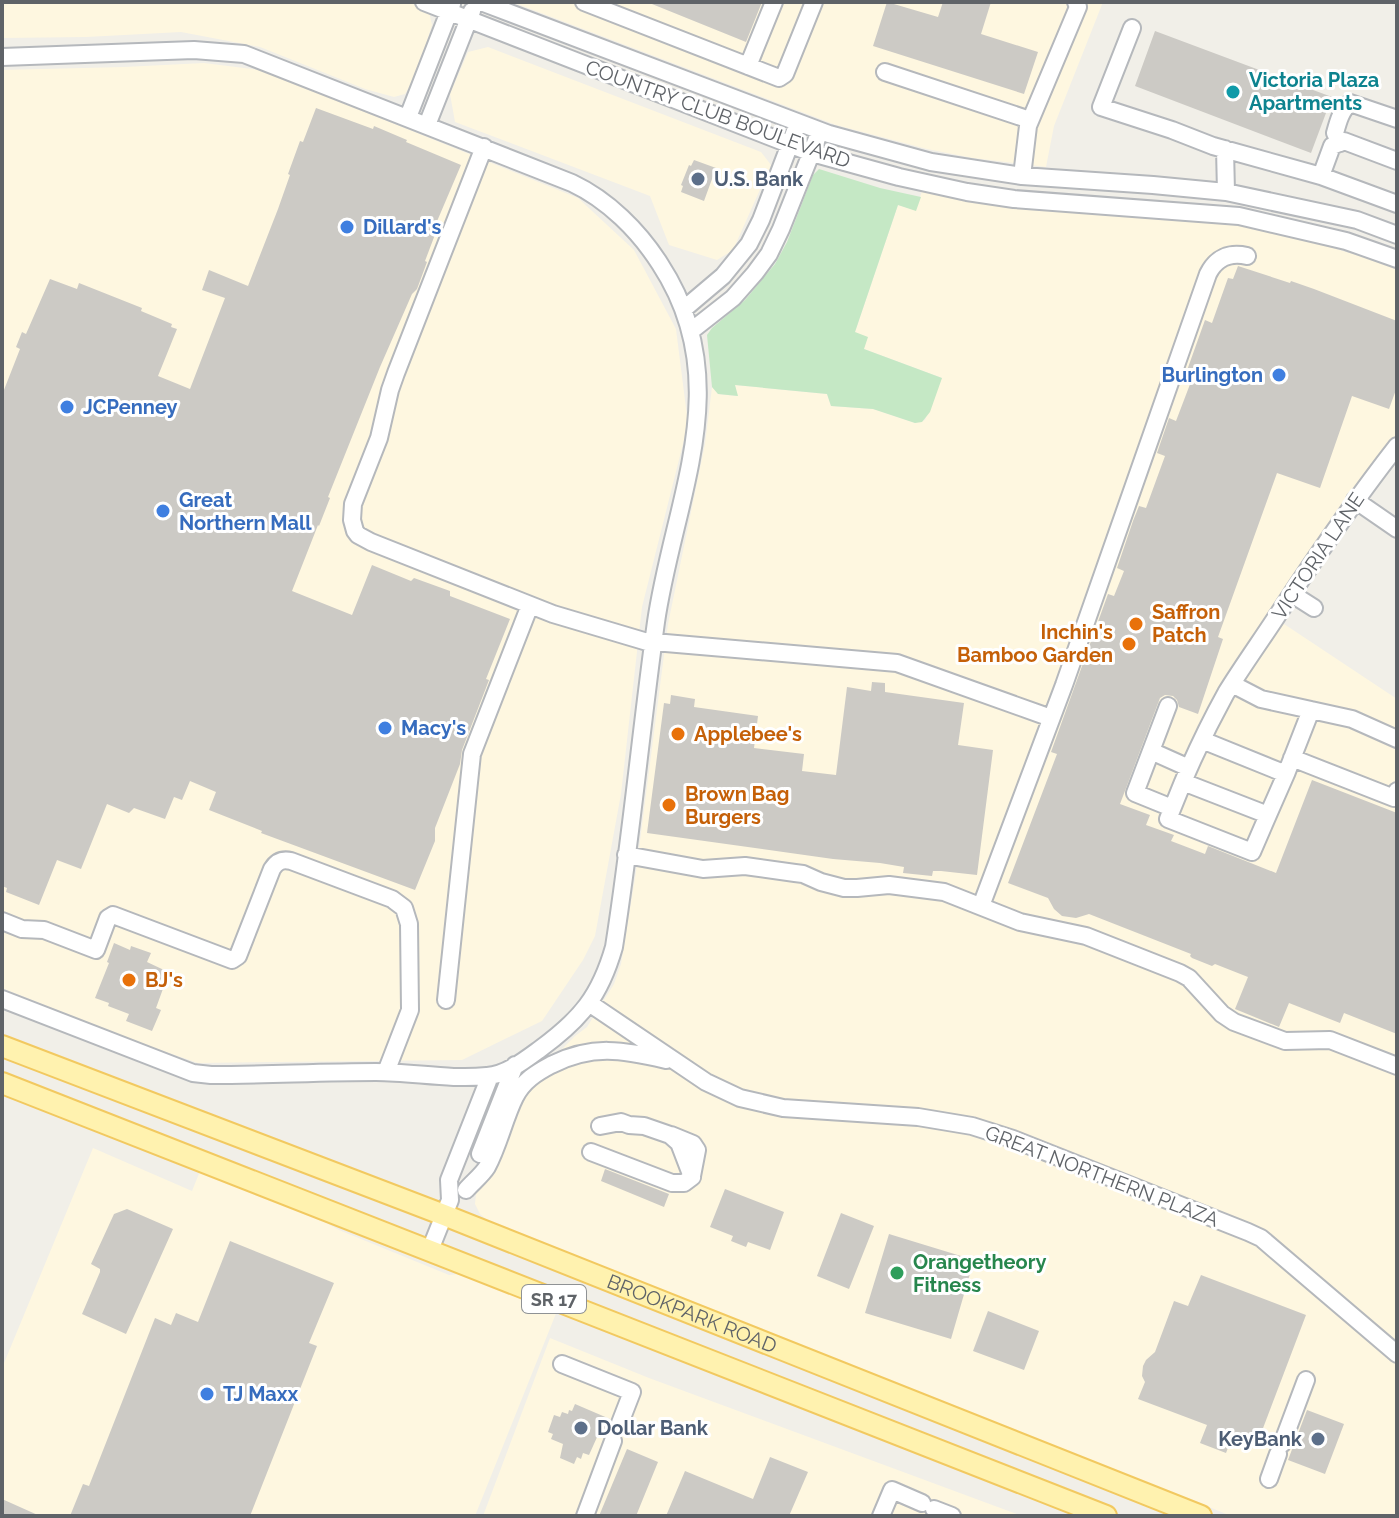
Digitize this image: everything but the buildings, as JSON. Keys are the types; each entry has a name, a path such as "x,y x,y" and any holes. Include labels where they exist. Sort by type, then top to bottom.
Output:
{"main road":[{"name":"BROOKPARK ROAD","path":"2,1046 447,1208 1201,1516"},
{"name":"BROOKPARK ROAD","path":"2,1083 1106,1516"}],"street":[{"name":"COUNTRY CLUB BOULEVARD","path":"424,2 451,7 469,20 790,145 899,177 1014,199 1239,216 1346,241 1397,259"},
{"name":"COUNTRY CLUB BOULEVARD","path":"478,2 820,131 931,162 1022,176 1226,192 1357,220 1397,235"},
{"path":"427,125 478,2"},
{"path":"584,2 779,78 783,77 814,2"},
{"path":"748,66 774,2"},
{"path":"1022,176 1028,126 1078,7 1076,2"},
{"path":"408,117 451,7"},
{"path":"1132,28 1101,107 1225,149 1321,176 1397,204"},
{"path":"2,57 194,50 237,53 255,57 563,178 601,200 646,243 684,309 696,350 698,377 696,430 659,608 614,947 604,977 589,1003 569,1026 515,1065 490,1076 386,1072 198,1074 2,999"},
{"path":"885,72 1030,120"},
{"path":"1340,143 1335,133 1341,114 1350,103 1397,119"},
{"path":"684,309 723,276 749,244 798,123"},
{"path":"691,331 733,298 765,260 777,239 820,131"},
{"path":"1321,176 1332,146 1344,141 1397,161"},
{"path":"484,147 392,383 379,438 353,504 352,520 358,535 530,605 654,643 897,663 1051,718"},
{"path":"1225,149 1226,192"},
{"path":"981,906 1208,274 1221,258 1237,254 1247,256"},
{"name":"VICTORIA LANE","path":"1172,808 1202,740 1232,684 1355,500 1397,446"},
{"path":"1355,500 1397,529"},
{"path":"1292,594 1314,608"},
{"path":"446,1000 472,754 530,605"},
{"path":"1232,684 1261,699 1352,719 1397,739"},
{"path":"1168,706 1135,793 1172,808 1168,819 1252,852 1311,710"},
{"path":"1202,740 1396,796"},
{"path":"1151,751 1186,775 1268,815"},
{"path":"626,855 699,869 745,866 803,874 844,888 884,885 939,891 1020,922 1092,938 1180,973 1189,978 1226,1017 1250,1028 1285,1041 1330,1040 1397,1066"},
{"path":"2,921 22,929 44,930 96,950 108,918 113,915 232,960 238,956 272,869 281,860 392,899 404,908 409,924 410,1006 386,1072"},
{"name":"GREAT NORTHERN PLAZA","path":"589,1003 706,1082 731,1094 775,1107 918,1117 995,1133 1229,1224 1261,1238 1397,1354"},
{"name":"GREAT NORTHERN PLAZA","path":"466,1190 486,1168 520,1089 538,1072 584,1052 614,1050 677,1063"},
{"path":"447,1208 466,1190 515,1065"},
{"path":"430,1250 447,1208 449,1180 490,1076"},
{"path":"591,1152 672,1183 684,1183 692,1177 679,1143 670,1135 621,1122 600,1126"},
{"path":"562,1364 632,1392 620,1423"},
{"path":"1269,1479 1306,1380"},
{"path":"585,1516 613,1441"},
{"path":"881,1516 892,1490 952,1516"}],"shaded area":[{"path":"2,2 409,2 429,12 432,25 416,75 405,94 394,97 365,89 260,47 181,32 2,38"},
{"path":"512,2 1103,2 1054,126 1046,167 927,149 836,125"},
{"path":"488,47 761,152 771,165 733,250 717,260 669,245 650,196 455,122 450,94 468,52"},
{"path":"204,63 261,70 578,198 634,250 676,329 688,424 642,607 621,794 595,936 583,960 542,1021 462,1060 198,1063 2,988 2,70"},
{"path":"922,191 977,200 1250,227 1397,267 1397,457 1281,622 1397,699 1397,1516 1231,1516 697,1310 629,1276 493,1225 480,1214 475,1204 476,1194 516,1103 563,1048 587,1027 614,984 621,964 668,624 705,444 712,387 718,394 737,396 735,385 827,394 831,406 873,409 915,423 925,420 942,378 864,349 855,332 898,205 916,210"},
{"path":"93,1148 192,1191 200,1171 310,1214 339,1230 449,1275 469,1276 557,1311 475,1516 2,1516 2,1368"},
{"path":"550,1338 649,1378 1022,1516 483,1516"}],"green space":[{"path":"819,169 921,197 916,211 898,205 855,332 868,337 864,349 942,378 930,412 922,422 915,423 873,409 831,406 827,394 735,385 738,396 718,394 712,387 707,335 745,300 775,264 813,175"}],"place":[{"name":"Victoria Plaza Apartments","path":"1233,92"},
{"name":"U.S. Bank","path":"698,179"},
{"name":"Dillard's","path":"347,227"},
{"name":"Burlington","path":"1279,375"},
{"name":"JCPenney","path":"67,407"},
{"name":"Great Northern Mall","path":"163,511"},
{"name":"Saffron Patch","path":"1136,624"},
{"name":"Inchin's Bamboo Garden","path":"1129,644"},
{"name":"Macy's","path":"385,728"},
{"name":"Applebee's","path":"678,734"},
{"name":"Brown Bag Burgers","path":"669,805"},
{"name":"BJ's","path":"129,980"},
{"name":"Orangetheory Fitness","path":"897,1273"},
{"name":"TJ Maxx","path":"207,1394"},
{"name":"Dollar Bank","path":"581,1428"},
{"name":"KeyBank","path":"1318,1439"}]}
